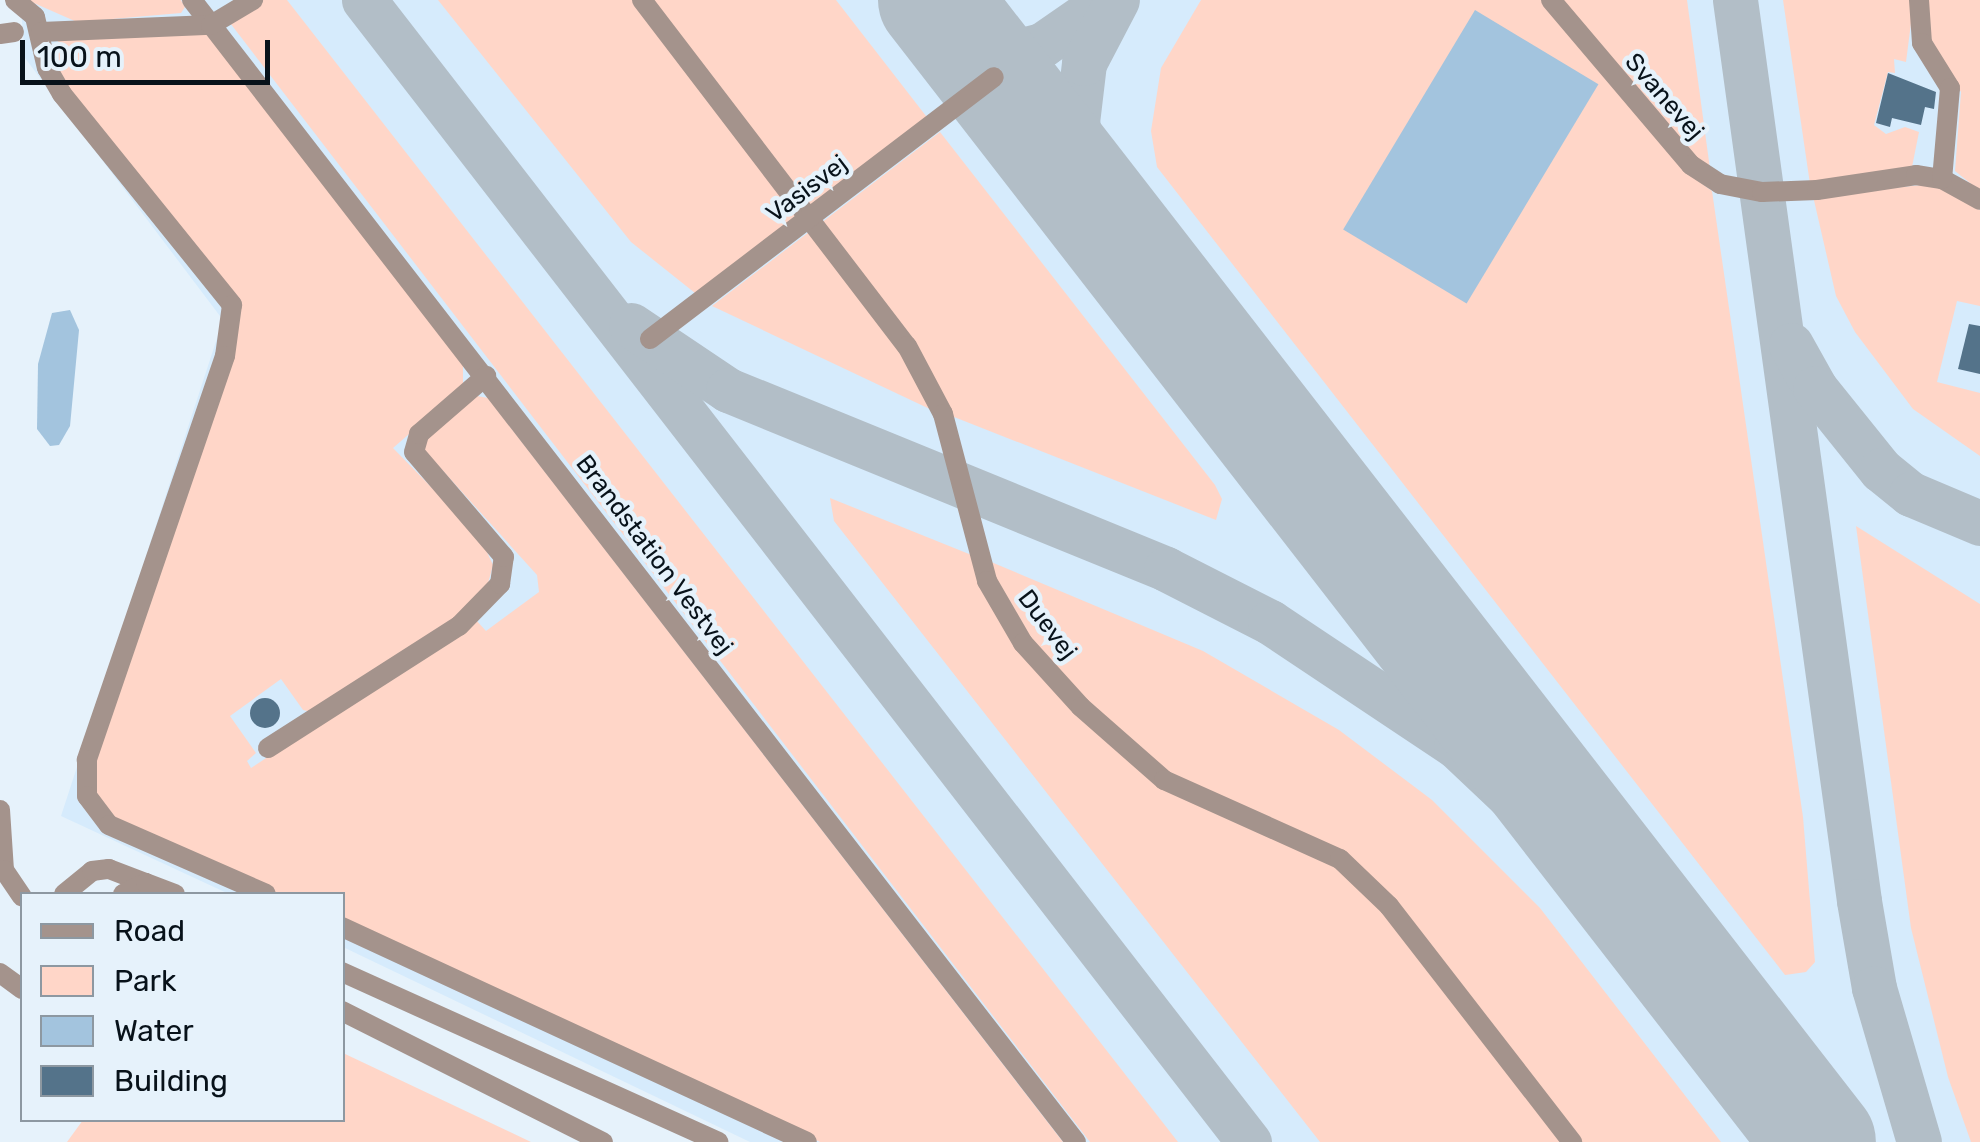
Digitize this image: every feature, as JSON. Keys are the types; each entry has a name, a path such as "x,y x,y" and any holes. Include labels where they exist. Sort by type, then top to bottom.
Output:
{"lane":[{"path":"15,0 41,32 48,68 62,94 232,305 225,356 87,760 87,796 109,825 261,892"},
{"name":"Brandstation Vestvej","path":"192,0 1076,1142"},
{"path":"41,32 211,25 253,0"},
{"name":"Duevej","path":"642,0 810,218 928,381 987,582 1023,644 1081,707 1164,780 1297,836 1351,870 1389,906 1572,1142"},
{"name":"Svanevej","path":"1551,0 1690,165 1720,184 1762,192 1916,175 1942,179"},
{"path":"1919,0 1922,43 1950,88 1942,179 1980,200"},
{"name":"Vasisvej","path":"650,339 994,78"},
{"path":"268,748 458,626 500,584 504,557 414,452 419,434 486,376"},
{"path":"0,810 4,870 20,893"},
{"path":"66,892 92,871 108,869 170,892"},
{"path":"127,892 146,882"},
{"path":"345,928 806,1142"},
{"path":"345,973 718,1142"},
{"path":"345,1013 603,1142"}],"shaded area":[{"path":"7,0 1980,0 1980,1142 750,1142 345,948 345,892 225,892 61,816 223,320 25,58 21,9"}],"green space":[{"path":"27,0 181,0 185,7 181,13 77,22"},
{"path":"263,0 287,0 1178,1142 1090,1142 227,19"},
{"path":"438,0 635,0 807,224 705,301 631,242"},
{"path":"649,0 836,0 933,125 817,214"},
{"path":"1201,0 1543,0 1693,177 1712,191 1803,817 1815,962 1806,972 1785,975 1157,167 1151,131 1161,68"},
{"path":"1560,0 1687,0 1710,169 1698,165"},
{"path":"1783,0 1914,0 1906,62 1894,59 1895,73 1888,72 1874,125 1886,134 1905,127 1919,132 1912,167 1810,184"},
{"path":"1924,0 1980,0 1980,191 1955,171 1961,92 1927,32"},
{"path":"202,28 463,363 463,387 393,448 480,537 493,565 486,591 470,609 311,712 303,710 281,679 230,716 256,753 247,761 251,768 476,620 486,631 539,592 537,575 425,451 425,441 477,396 488,398 1063,1142 820,1142 345,924 345,892 273,892 124,829 92,788 91,759 238,307 63,83 52,54 60,38"},
{"path":"940,132 1215,485 1222,499 1216,520 949,415 821,223"},
{"path":"1932,184 1980,210 1980,306 1957,301 1937,382 1980,393 1980,456 1913,409 1855,332 1836,296 1813,196"},
{"path":"813,229 890,332 934,411 712,306"},
{"path":"830,498 974,556 977,573 1118,750 1293,839 1362,885 1566,1142 1320,1142 834,521"},
{"path":"1856,526 1980,604 1980,1142 1971,1142 1948,1077 1911,928"},
{"path":"984,559 1203,651 1339,730 1432,800 1540,908 1721,1142 1579,1142 1345,858 1202,795 1137,752 1030,644"},
{"path":"345,1054 531,1142 67,1142 82,1122 345,1122"}],"water":[{"path":"1475,10 1598,84 1467,304 1343,229"},
{"path":"70,310 79,330 70,426 59,445 50,446 37,429 38,364 52,313"}],"building":[{"path":"1888,73 1936,92 1934,109 1925,107 1921,125 1892,118 1890,127 1876,123"},
{"path":"1969,324 1980,326 1980,374 1958,369"},
{"path":"265,698 276,702 280,713 276,724 265,728 254,724 250,713 254,702"}],"taxiway":[{"path":"364,0 1249,1142"},
{"path":"957,30 978,44 1018,51 1042,45 1107,0"},
{"path":"1106,222 1086,173 1077,122 1084,63 1117,0"},
{"path":"1735,0 1859,901 1874,988 1919,1142"},
{"path":"631,325 728,390 1166,569 1270,622 1456,746 1669,947"},
{"path":"1791,345 1815,388 1881,470 1911,494 1980,523"}],"runway":[{"path":"934,0 1820,1142"}]}
